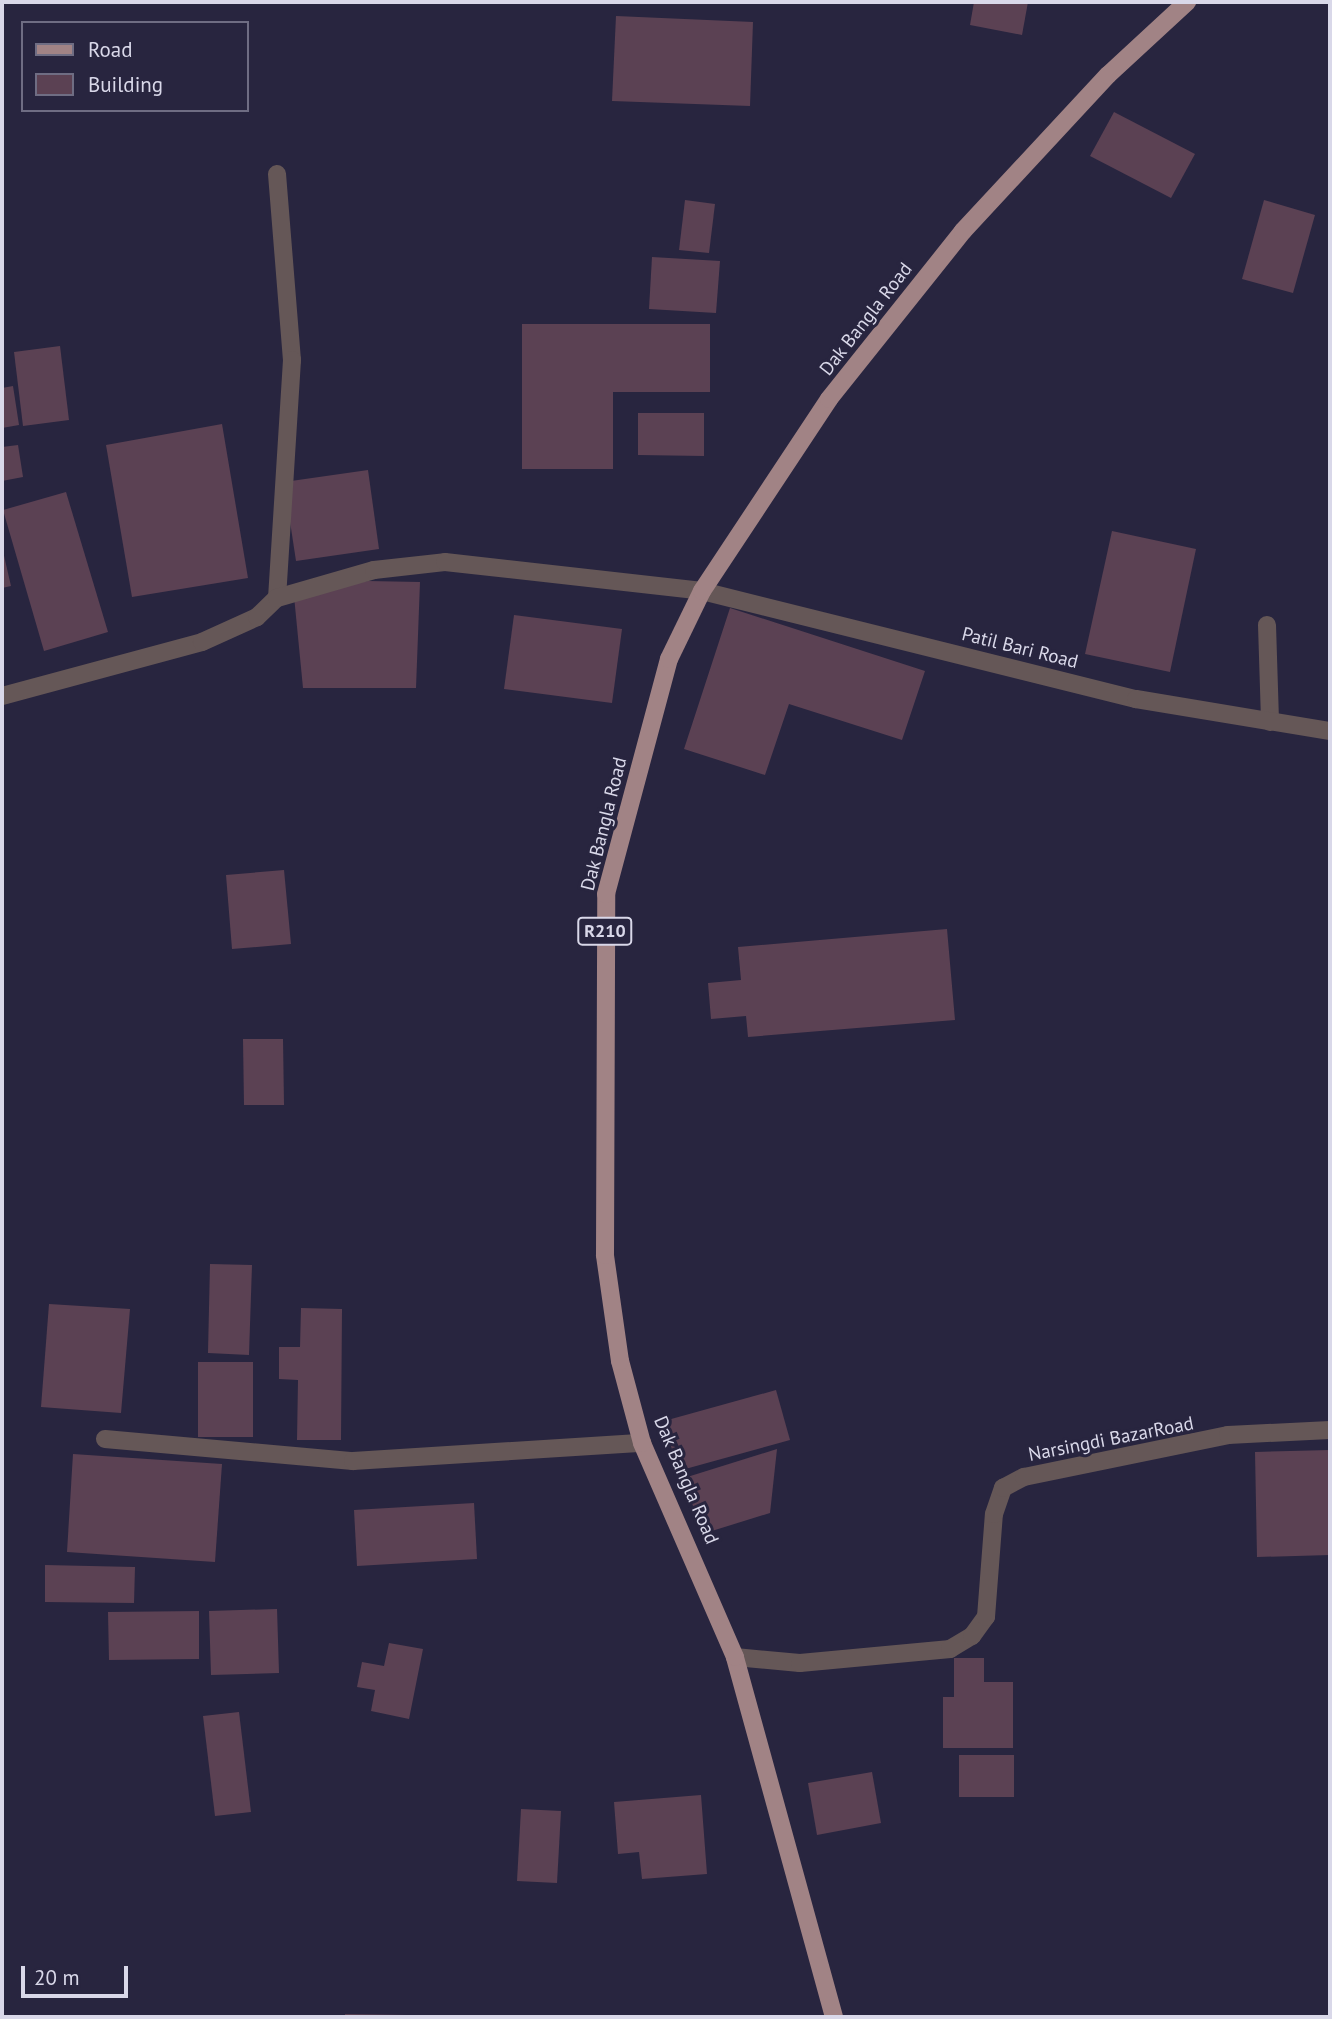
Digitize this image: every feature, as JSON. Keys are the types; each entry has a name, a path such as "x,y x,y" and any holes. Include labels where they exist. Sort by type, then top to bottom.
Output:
{"main road":[{"name":"Dak Bangla Road","path":"834,2017 735,1657 642,1443 620,1361 605,1255 606,894 669,659 702,591 829,399 963,231 1108,75 1187,2"}],"street":[{"path":"2,696 202,642 257,617 277,598 292,360 277,174"},
{"name":"Patil Bari Road","path":"277,598 374,570 445,562 702,591 1136,699 1330,731"},
{"path":"1267,625 1270,722"},
{"name":"Narsingdi BazarRoad","path":"735,1657 800,1663 950,1649 972,1636 986,1617 994,1514 1003,1488 1024,1477 1228,1436 1330,1430"},
{"path":"105,1439 353,1461 642,1443"}],"building":[{"path":"974,2 1028,2 1022,35 970,25"},
{"path":"616,16 753,22 750,106 612,101"},
{"path":"1114,112 1195,154 1171,198 1090,156"},
{"path":"685,200 715,204 709,253 679,250"},
{"path":"1264,200 1315,215 1293,293 1242,279"},
{"path":"652,257 720,261 716,313 649,309"},
{"path":"522,324 710,324 710,392 613,392 613,469 522,469"},
{"path":"60,346 69,420 23,426 14,352"},
{"path":"13,386 19,425 2,428 2,388"},
{"path":"638,413 704,413 704,456 638,455"},
{"path":"222,424 248,578 132,597 106,445"},
{"path":"18,445 23,477 2,481 2,447"},
{"path":"368,470 379,549 296,561 284,482"},
{"path":"66,492 108,632 44,651 3,510"},
{"path":"1112,531 1196,549 1170,672 1085,654"},
{"path":"2,547 11,586 2,588"},
{"path":"368,581 420,582 416,688 303,688 294,596"},
{"path":"730,608 925,671 902,740 789,704 765,775 684,749"},
{"path":"514,615 622,629 612,703 504,689"},
{"path":"284,870 291,944 232,949 226,875"},
{"path":"947,929 955,1020 748,1037 746,1016 711,1019 708,983 741,980 738,947"},
{"path":"243,1039 283,1039 284,1105 244,1105"},
{"path":"210,1264 252,1265 249,1355 208,1353"},
{"path":"49,1304 130,1309 121,1413 41,1407"},
{"path":"301,1308 342,1309 341,1440 297,1440 298,1380 279,1379 279,1347 300,1347"},
{"path":"198,1362 253,1362 253,1437 198,1437"},
{"path":"776,1390 790,1440 678,1471 664,1421"},
{"path":"777,1449 770,1513 702,1534 684,1478"},
{"path":"1330,1450 1330,1555 1257,1557 1255,1452"},
{"path":"73,1454 222,1464 215,1562 67,1552"},
{"path":"474,1503 477,1559 357,1566 354,1510"},
{"path":"45,1565 135,1567 134,1603 45,1602"},
{"path":"277,1609 279,1673 211,1675 209,1611"},
{"path":"199,1611 199,1659 109,1660 108,1612"},
{"path":"389,1643 423,1649 409,1719 371,1711 375,1690 357,1687 362,1662 384,1666"},
{"path":"954,1658 984,1658 984,1682 1013,1682 1013,1748 943,1748 943,1697 954,1697"},
{"path":"239,1712 251,1812 215,1816 203,1716"},
{"path":"959,1755 1014,1755 1014,1797 959,1797"},
{"path":"872,1772 881,1823 817,1835 808,1783"},
{"path":"701,1795 707,1874 642,1879 639,1852 618,1854 614,1802"},
{"path":"521,1809 561,1811 557,1883 517,1881"},
{"path":"345,2014 409,2015 409,2017 345,2017"}]}
